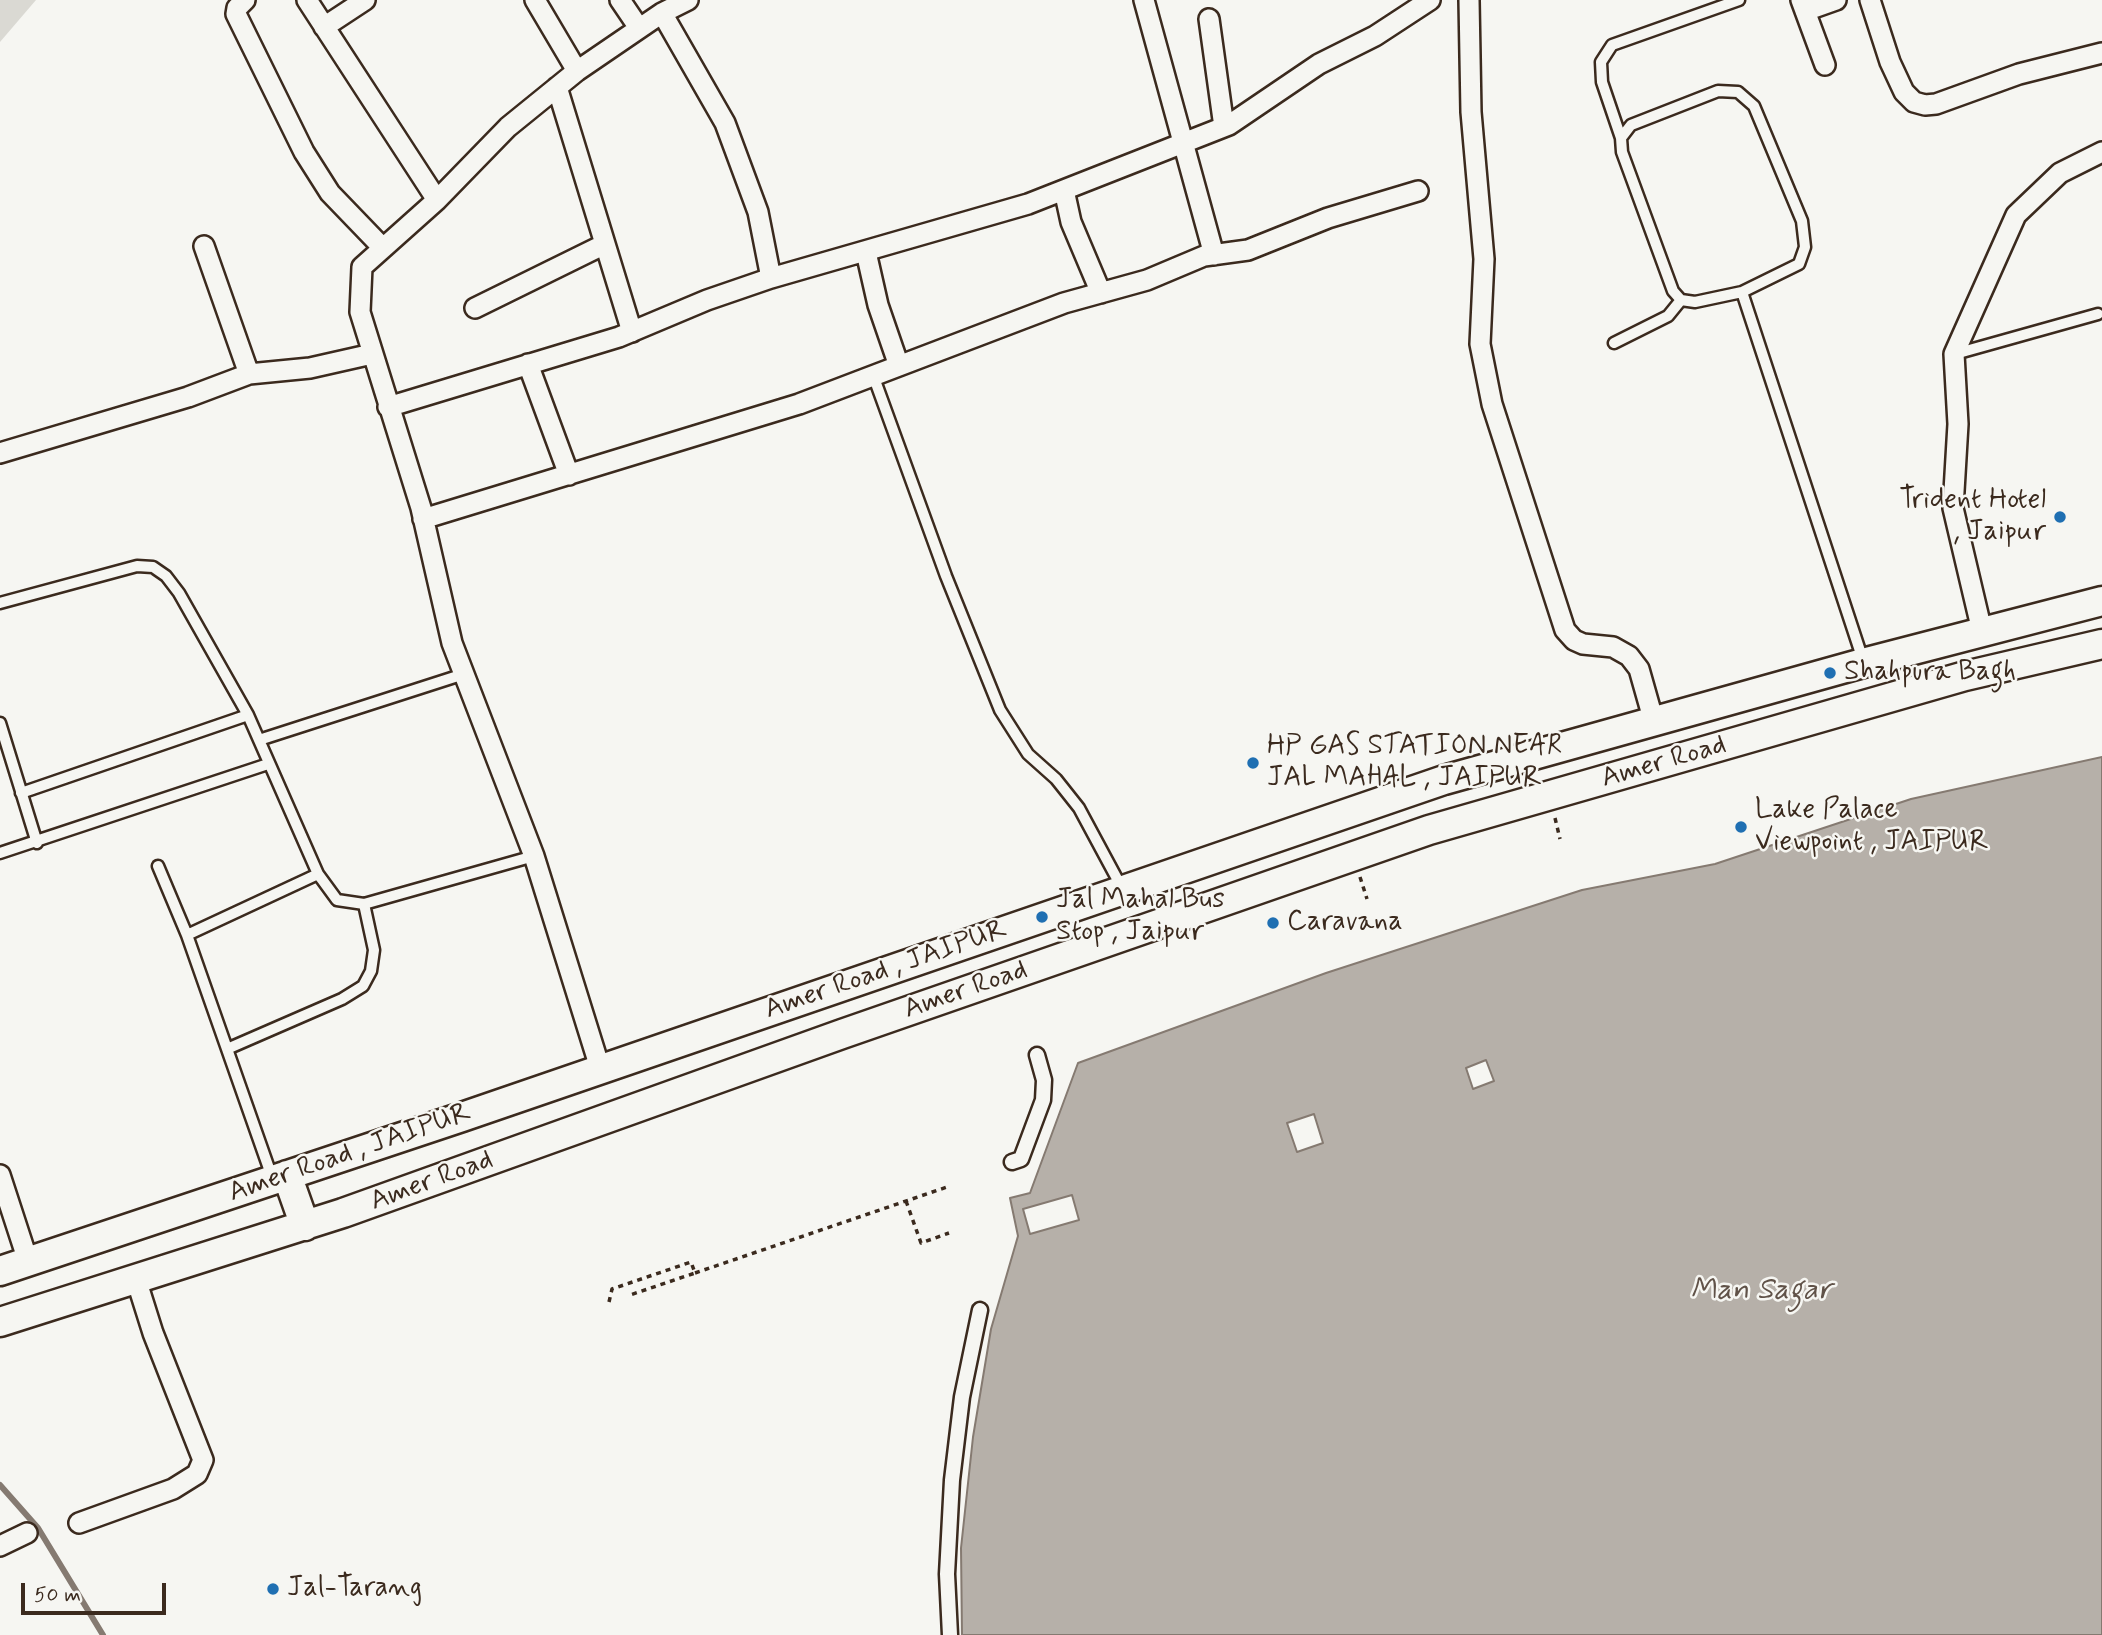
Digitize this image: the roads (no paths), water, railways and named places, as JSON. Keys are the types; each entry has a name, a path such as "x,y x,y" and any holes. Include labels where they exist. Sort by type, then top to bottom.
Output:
{"main road":[{"name":"Amer Road , JAIPUR","path":"0,1272 952,950 1122,888 1444,780 1863,663 2102,601"},
{"name":"Amer Road","path":"0,1322 305,1226 1172,919 1487,812 1977,673 2102,644"},
{"path":"1157,876 1172,919"},
{"path":"280,1178 305,1226"}],"street":[{"path":"245,0 237,8 236,14 304,152 330,193 382,247"},
{"path":"307,0 437,200"},
{"path":"324,27 365,0"},
{"path":"535,0 577,71"},
{"path":"620,0 639,28"},
{"path":"600,1068 534,856 452,643 423,519 360,312 362,267 437,200 509,127 557,87 639,28 688,0"},
{"path":"1144,0 1214,255"},
{"path":"388,407 632,332 707,300 771,278 989,217 1182,144 1224,127 1319,64 1375,36 1430,0"},
{"path":"1469,0 1471,112 1484,258 1480,344 1492,404 1565,630 1574,640 1583,644 1614,647 1629,656 1639,669 1654,722"},
{"path":"1825,65 1803,5 1836,0"},
{"path":"1870,0 1890,62 1904,92 1914,102 1925,105 1936,104 2019,74 2102,53"},
{"path":"662,13 725,123 758,212 771,278"},
{"path":"1209,19 1224,127"},
{"path":"557,87 632,332"},
{"path":"1982,631 1953,508 1958,424 1954,354 2016,215 2060,173 2102,152"},
{"path":"1064,190 1071,222 1101,293"},
{"path":"423,519 799,404 1064,303 1147,280 1214,255 1248,250 1328,218 1418,191"},
{"path":"475,308 605,244"},
{"path":"204,246 249,374"},
{"path":"866,252 878,305 899,366"},
{"path":"0,453 188,397 249,374 310,368 372,354"},
{"path":"528,364 569,475"},
{"path":"1012,1162 1021,1159 1043,1100 1044,1080 1037,1055"},
{"path":"0,1175 28,1261"},
{"path":"79,1523 173,1489 197,1474 203,1460 153,1333 136,1279"},
{"path":"950,1635 947,1574 952,1480 962,1397 980,1310"},
{"path":"0,1546 27,1533"}],"lane":[{"path":"1621,138 1631,125 1718,91 1738,92 1754,106 1802,222 1805,247 1799,264 1742,292 1695,302 1681,300 1673,291 1626,165 1621,138 1602,82 1601,62 1612,45 1739,0"},
{"path":"1742,292 1863,663"},
{"path":"1614,343 1668,316 1681,300"},
{"path":"1954,354 2098,314"},
{"path":"873,375 946,576 1000,710 1028,754 1056,779 1079,808 1122,888"},
{"path":"0,603 137,566 153,567 166,576 179,593 248,715 318,874 337,900 364,904 534,856"},
{"path":"259,740 464,674"},
{"path":"21,793 248,715"},
{"path":"0,723 37,843"},
{"path":"0,853 37,843 268,764"},
{"path":"158,866 187,935 227,1049 280,1178"},
{"path":"187,935 318,874"},
{"path":"227,1049 342,999 363,986 372,971 374,950 364,904"}],"water":[{"name":"Man Sagar","path":"2102,757 2102,1635 962,1635 961,1548 973,1437 991,1329 1018,1236 1010,1198 1030,1193 1078,1063 1326,973 1582,890 1715,864 1911,799","holes":["1486,1060 1494,1081 1473,1089 1466,1068","1314,1114 1323,1143 1297,1152 1287,1123","1072,1195 1079,1220 1030,1234 1023,1209"]}],"waterway":[{"path":"0,1485 38,1528 103,1635"}],"place":[{"name":"Trident Hotel , Jaipur","path":"2060,517"},
{"name":"Shahpura Bagh","path":"1830,673"},
{"name":"HP GAS STATION NEAR JAL MAHAL , JAIPUR","path":"1253,763"},
{"name":"Lake Palace Viewpoint , JAIPUR","path":"1741,827"},
{"name":"Jal Mahal Bus Stop , Jaipur","path":"1042,917"},
{"name":"Caravana","path":"1273,923"},
{"name":"Jal-Tarang","path":"273,1589"}]}
